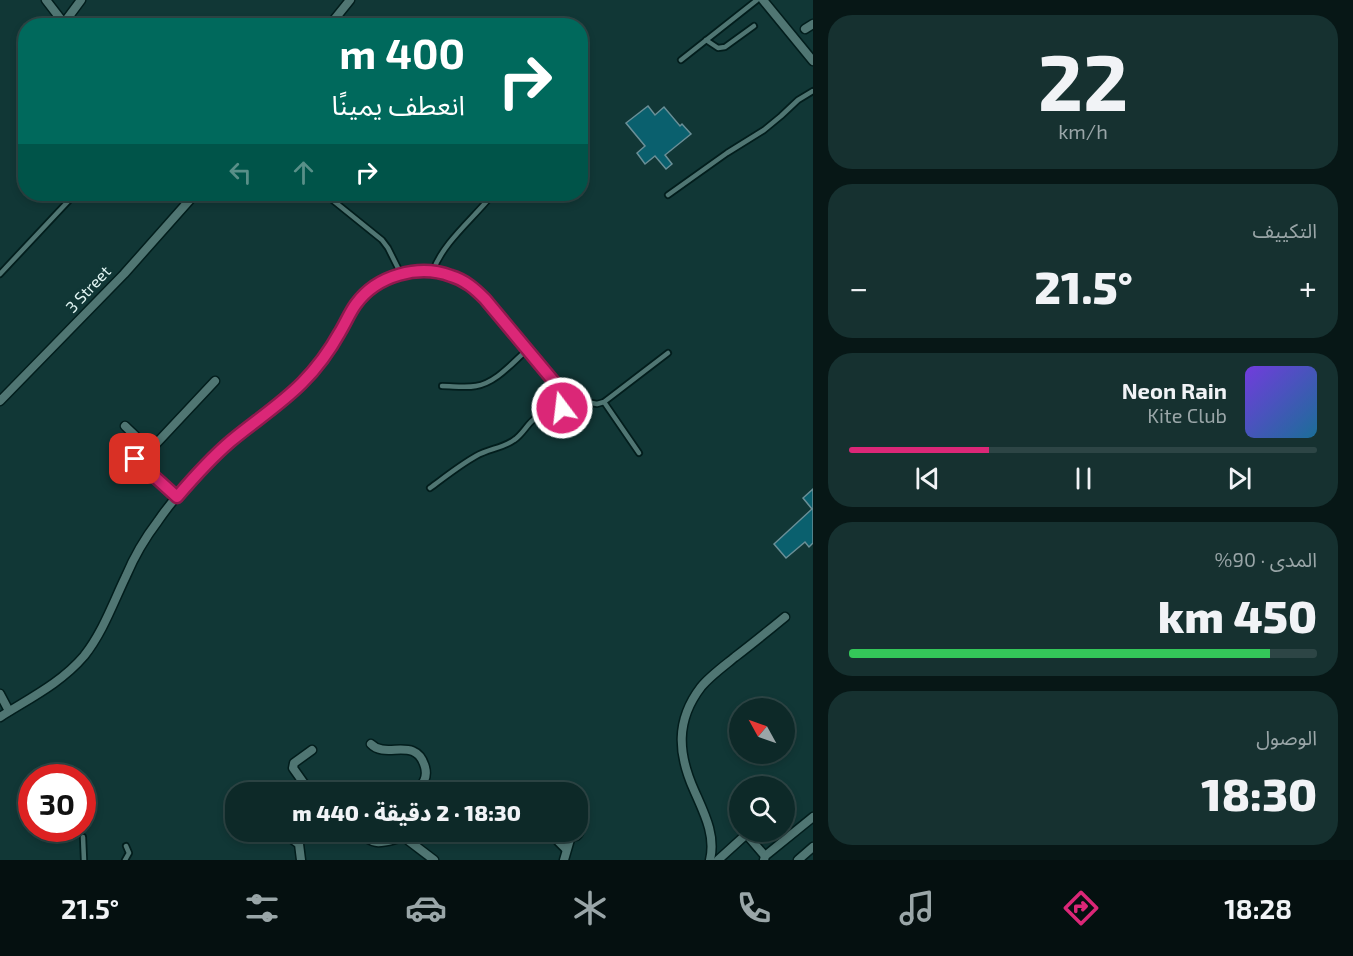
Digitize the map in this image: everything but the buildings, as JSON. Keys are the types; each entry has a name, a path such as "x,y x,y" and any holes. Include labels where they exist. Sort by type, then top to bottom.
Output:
{"street":[{"path":"46,0 60,18"},
{"path":"69,18 81,0"},
{"path":"336,18 350,0"},
{"path":"763,1 813,61"},
{"name":"3 Street","path":"0,401 123,274 189,201"},
{"path":"0,717 51,686 69,672 84,655 98,637 127,573 158,520 212,458 270,412 303,381 328,350 357,303 377,285 401,274 433,271 452,276 470,285 485,299 565,395"},
{"path":"125,426 147,447 154,446 215,381"},
{"path":"572,393 581,401 579,411 573,414 564,411 561,405 565,395 572,393"},
{"path":"138,438 132,451 135,459 177,497"},
{"path":"710,860 711,834 686,772 681,750 682,727 689,706 701,686 785,617"},
{"path":"0,694 9,711"},
{"path":"371,744 381,750 404,748 412,751 424,763 424,782"},
{"path":"303,782 293,768 294,763 312,750"},
{"path":"754,842 764,858 813,817"},
{"path":"298,842 301,860"},
{"path":"413,842 434,860"},
{"path":"560,842 566,849"},
{"path":"564,860 567,842"},
{"path":"718,860 739,842"},
{"path":"798,860 813,848"}],"lane":[{"path":"681,60 763,1"},
{"path":"706,40 718,48 724,47 754,26"},
{"path":"668,195 764,130 813,90"},
{"path":"0,274 68,201"},
{"path":"334,201 382,240 401,274"},
{"path":"433,271 444,249 487,201"},
{"path":"442,386 465,387 483,384 492,380 528,350"},
{"path":"581,401 597,404 604,402 668,353"},
{"path":"604,402 639,453"},
{"path":"430,488 474,457 514,440 541,413 561,405"},
{"path":"84,842 84,860"},
{"path":"125,860 129,853 126,846"}],"route":[{"path":"135,459 177,497 212,458 270,412 303,381 328,350 357,303 369,290 401,274 417,271 433,271 452,276 470,285 485,299 565,395 561,401 562,408"}]}
